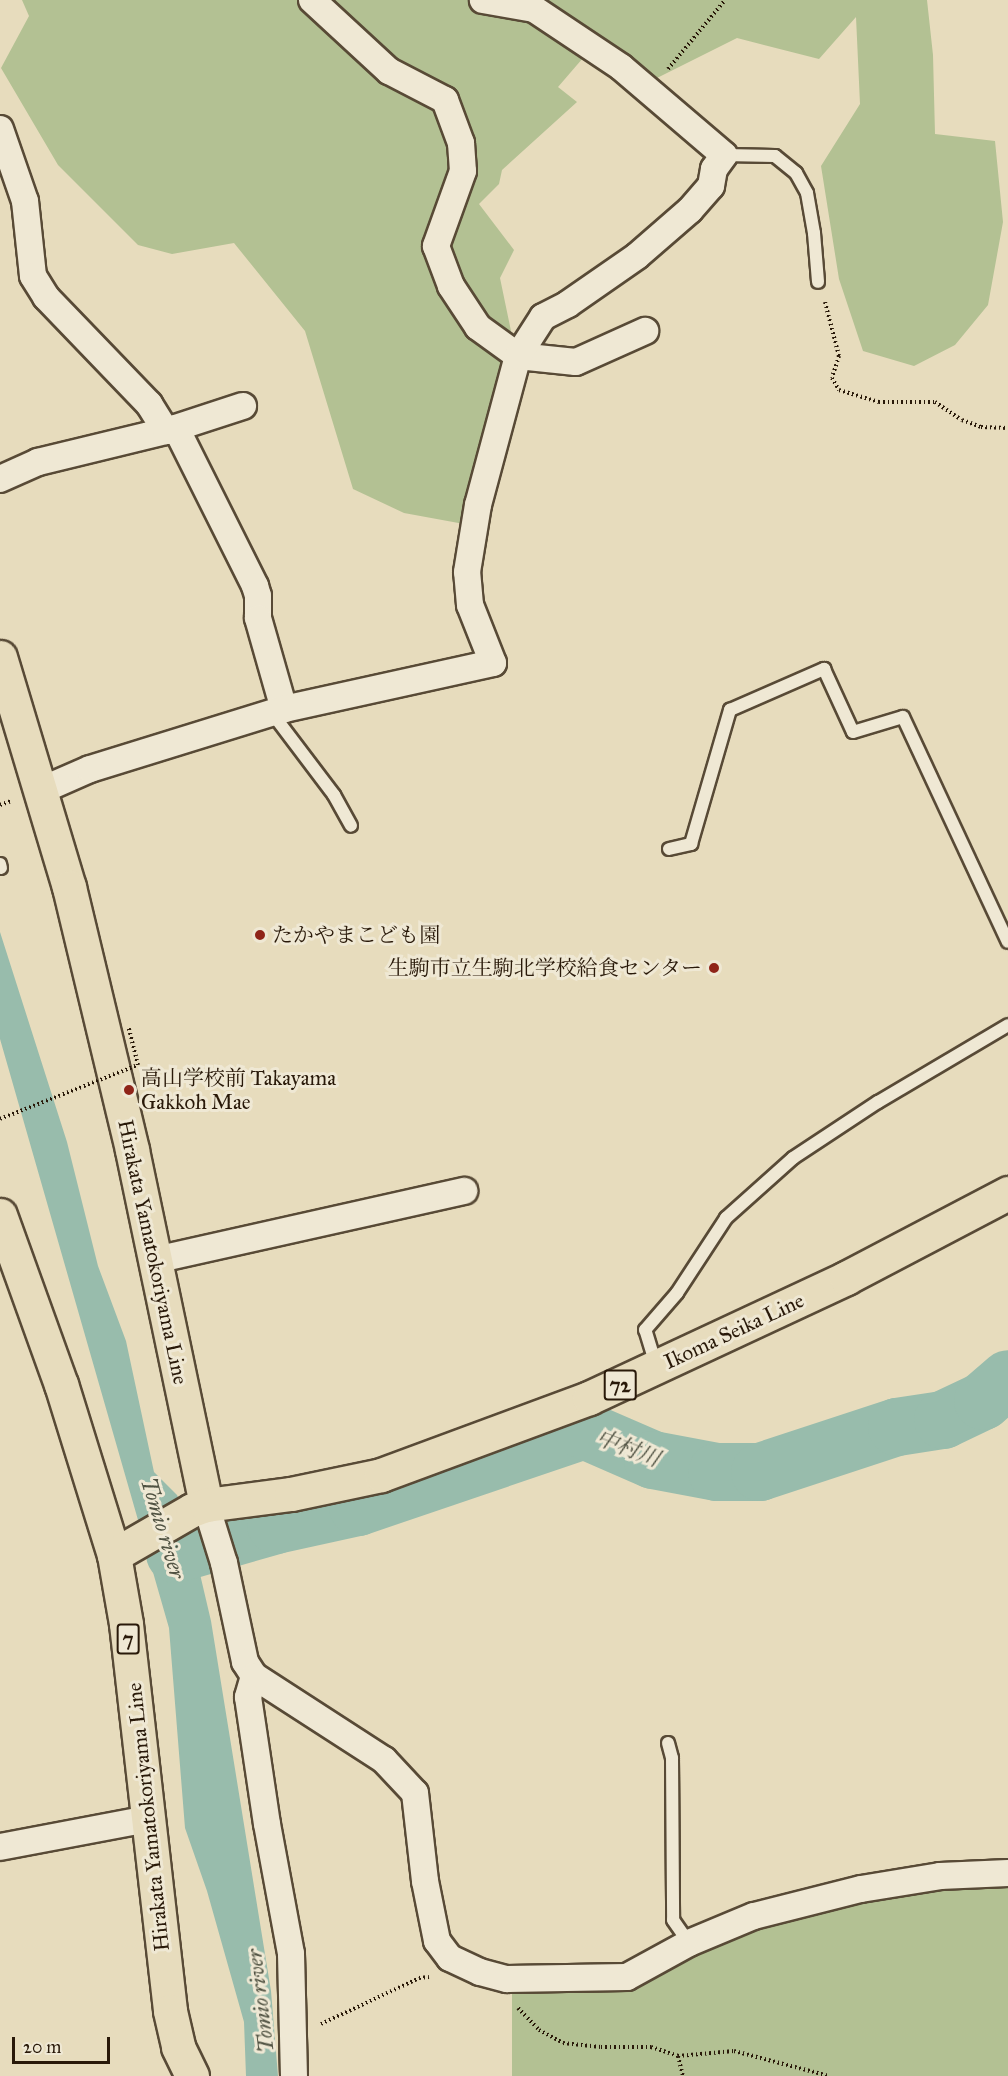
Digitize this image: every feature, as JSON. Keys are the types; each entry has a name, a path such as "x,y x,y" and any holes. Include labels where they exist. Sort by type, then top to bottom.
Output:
{"main road":[{"name":"Hirakata Yamatokoriyama Line","path":"0,657 42,790 69,887 155,1260 199,1507"},
{"name":"Ikoma Seika Line","path":"199,1507 291,1494 381,1475 487,1439 657,1368 846,1278 1008,1193"},
{"name":"Hirakata Yamatokoriyama Line","path":"0,1215 124,1549 126,1624 170,2011 177,2047 192,2076"},
{"path":"124,1549 199,1507"}],"street":[{"path":"312,0 389,70 445,100 461,143 463,171 436,246 451,286 478,327 518,356 576,362 645,331"},
{"path":"42,790 90,770 278,711 493,663 470,605 467,572 478,505 518,356 543,316 567,304 637,256 690,210 711,186 714,169 724,154 621,67 534,9 483,0"},
{"path":"0,129 25,201 33,276 46,297 171,429 255,586 258,596 258,618 278,711"},
{"path":"0,479 38,462 171,429 243,406"},
{"path":"155,1260 464,1191"},
{"path":"199,1507 224,1563 245,1662 254,1676 384,1760 416,1793 425,1881 437,1941 450,1958 496,1977 507,1979 627,1977 689,1943 754,1916 861,1889 940,1876 1008,1873"},
{"path":"254,1676 248,1697 267,1824 291,1954 294,2076"},
{"path":"0,1847 148,1819"}],"lane":[{"path":"724,154 775,156 796,173 807,193 818,282"},
{"path":"669,849 691,844 730,710 824,669 853,732 903,717 1008,942"},
{"path":"278,711 334,795 351,826"},
{"path":"657,1368 645,1330 677,1293 726,1218 793,1158 878,1102 1008,1025"},
{"path":"668,1743 672,1758 673,1920 689,1943"}],"path":[{"path":"650,91 725,0"},
{"path":"818,282 834,327 839,356 832,378 838,390 879,402 935,402 962,420 981,427 1008,428"},
{"path":"0,1119 138,1065 129,1028"},
{"path":"293,2036 418,1978 432,1977"},
{"path":"496,1977 516,2006 539,2030 564,2043 602,2047 651,2047 678,2056 734,2051 829,2076"},
{"path":"678,2056 683,2076"}],"shaded area":[{"path":"22,0 927,0 933,55 935,134 995,141 1003,222 988,305 955,345 914,366 863,351 839,279 821,166 860,104 856,17 819,59 737,38 655,79 583,58 558,87 577,102 502,170 499,184 479,204 514,250 500,278 511,331 464,524 404,513 353,489 305,331 234,243 172,254 138,245 58,165 1,68 29,16"},
{"path":"1008,1883 1008,2076 512,2076 512,1990 674,1965 739,1935 878,1893"}],"water":[{"name":"Tomio river","path":"0,932 67,1142 98,1266 126,1341 154,1472 177,1495 193,1530 196,1557 211,1621 271,1991 278,2076 246,2076 244,2022 207,1891 185,1828 169,1628 0,1039"}],"waterway":[{"name":"中村川","path":"175,1554 276,1525 358,1507 584,1430 653,1460 717,1472 760,1472 897,1427 943,1420 983,1401 1008,1379"}],"place":[{"name":"たかやまこども園","path":"260,935"},
{"name":"生駒市立生駒北学校給食センター","path":"714,968"},
{"name":"高山学校前 Takayama Gakkoh Mae","path":"129,1090"}]}
